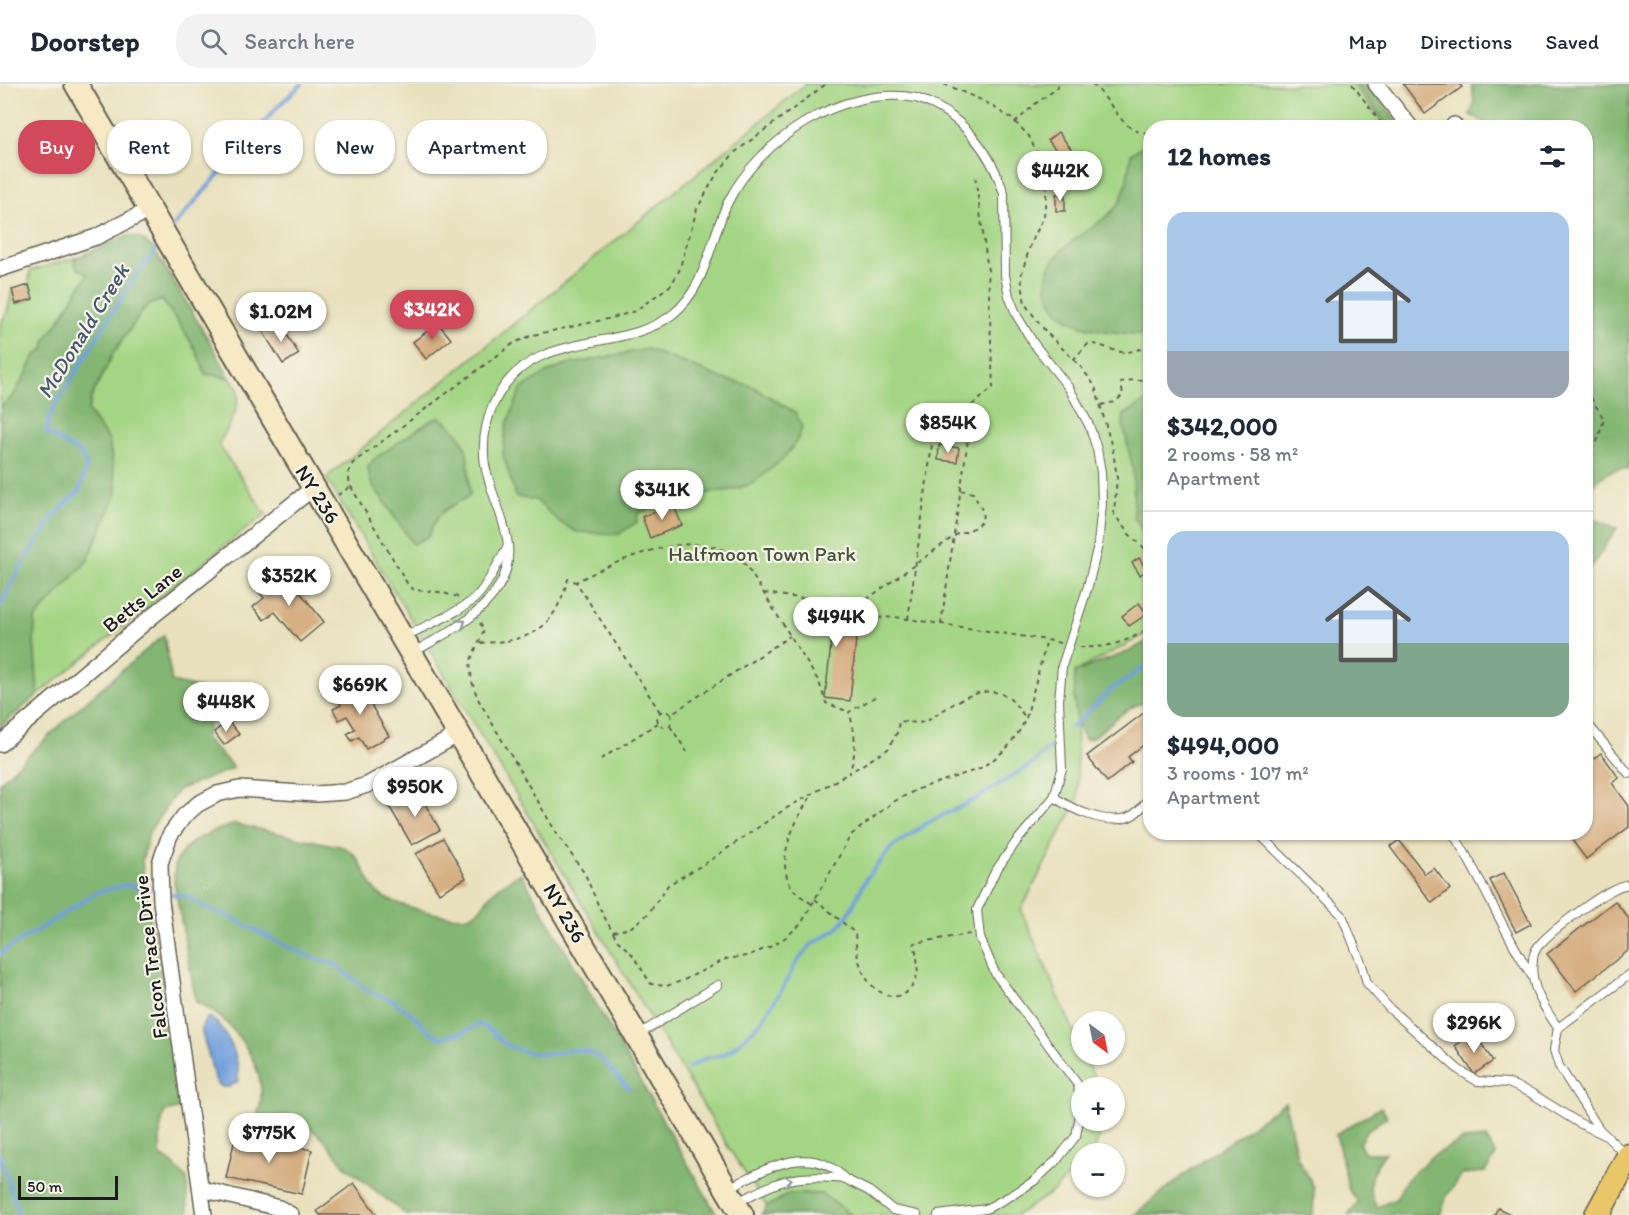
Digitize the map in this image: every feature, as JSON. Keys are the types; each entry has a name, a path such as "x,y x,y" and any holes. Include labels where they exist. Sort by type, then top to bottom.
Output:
{"main road":[{"name":"NY 236","path":"76,84 734,1203"},
{"path":"1597,1215 1629,1157"}],"street":[{"path":"1376,84 1405,120"},
{"path":"0,269 96,237 150,210"},
{"name":"Betts Lane","path":"0,744 150,618 313,488"},
{"name":"Falcon Trace Drive","path":"204,1215 161,901 160,863 170,836 184,816 198,804 217,794 239,789 316,794 345,792 367,785 459,734"},
{"path":"202,1189 279,1208 291,1215"}],"lane":[{"path":"407,645 465,622 486,603 500,585 509,554 503,519 486,467 483,448 492,408 502,388 521,369 540,356 561,348 650,328 672,315 691,295 697,284 729,200 748,170 772,145 812,114 830,105 854,96 900,94 933,104 949,113 976,140 1001,182 1004,194 1005,275 1009,296 1017,316 1034,344 1053,366 1081,409 1097,449 1101,472 1102,504 1098,545 1088,586 1062,666 1059,701 1062,769 1054,797 1016,842 995,872 977,910 980,933 995,973 1078,1085 1081,1109 1076,1136 1057,1160 1034,1181 986,1209 938,1215"},
{"path":"407,645 477,596 508,546"},
{"path":"1593,730 1629,774"},
{"path":"1054,797 1069,807 1108,819 1128,818 1143,807"},
{"path":"1265,840 1342,915 1362,965 1366,983 1389,1008 1459,1070 1477,1081 1508,1083 1532,1093 1579,1124 1605,1135"},
{"path":"1457,840 1472,862 1513,946 1532,976 1538,997 1558,1028"},
{"path":"1532,976 1533,957 1540,944 1605,892 1625,884 1629,885"},
{"path":"1629,975 1558,1028 1554,1050 1559,1066 1586,1111 1605,1135 1629,1157"},
{"path":"637,1036 718,985"},
{"path":"734,1203 773,1165 794,1161 812,1161 829,1164 845,1179 869,1191 893,1210 917,1215"},
{"path":"734,1203 781,1181 802,1177 845,1179"}],"path":[{"path":"944,84 984,101 1015,123 1029,136 1040,160 1047,186 1044,216 1030,246 1021,276 1024,304 1095,386 1113,452 1117,477 1114,514 1129,534 1143,547"},
{"path":"1015,123 1059,84"},
{"path":"1092,84 1103,93 1123,121 1131,128 1143,132"},
{"path":"1352,84 1379,120"},
{"path":"908,619 933,437 993,388 988,271 975,176"},
{"path":"1073,360 1088,344 1120,352 1143,349"},
{"path":"1100,405 1121,399 1123,395 1121,383 1126,380 1143,380"},
{"path":"1593,401 1604,419 1597,442 1593,446"},
{"path":"941,624 973,405"},
{"path":"333,498 351,486"},
{"path":"852,610 960,532 967,532 982,522 983,512 973,493 960,490"},
{"path":"576,582 632,557 686,544 718,548 734,556 746,566 764,593 819,682 826,703 849,712 854,726 855,741 849,773"},
{"path":"480,643 508,642 527,636 547,622 562,602 568,579 576,582 660,712"},
{"path":"764,593 820,601 874,618 895,617 1047,640 1083,648 1114,642 1143,633"},
{"path":"478,620 484,630 470,662 472,682 478,699 556,834 585,874 599,908 617,940 632,954 651,984 666,986 682,981 726,959 747,956 772,946 786,937 801,924 851,835 892,802 918,789 979,769 1007,748 1026,718 1047,640"},
{"path":"671,714 790,636"},
{"path":"612,932 630,928 648,914 668,885 709,861 785,809 811,796 888,749 897,733 898,721 919,723 927,721 969,695 997,693 1010,699 1026,718"},
{"path":"849,712 875,697"},
{"path":"660,712 666,711 671,714"},
{"path":"658,723 657,717 660,712"},
{"path":"670,726 671,714"},
{"path":"658,723 670,726"},
{"path":"602,759 658,723"},
{"path":"670,726 687,752"},
{"path":"811,796 792,830 786,858 786,874 791,886 801,897 812,904"},
{"path":"815,899 855,933 858,957 867,979 877,991 887,996 898,996 913,985 917,975 914,943 980,933"}],"green space":[{"name":"Halfmoon Town Park","path":"806,84 1353,84 1381,120 1143,120 1143,636 1075,672 1078,799 1021,910 1071,1025 1071,1065 1088,1065 1094,1077 1071,1077 1071,1131 1101,1131 1097,1143 1071,1143 1071,1173 1054,1191 1017,1215 852,1215 822,1194 788,1194 767,1207 730,1150 326,478"},
{"path":"1356,84 1368,84 1396,120 1384,120"},
{"path":"1472,84 1629,84 1629,470 1611,471 1593,484 1593,120 1481,120 1470,115 1474,104"},
{"path":"1143,146 1143,335 1105,331 1076,323 1054,306 1047,284 1050,267 1056,257 1065,247 1104,218 1120,201 1125,189 1131,154"},
{"path":"127,236 143,240 156,252 230,378 205,374 192,344 162,300 146,306 114,352 91,398 88,411 109,441 117,493 87,561 35,619 34,641 38,695 0,727 0,408 13,396 35,356 44,349 46,339 88,274 77,268 74,261 78,257"},
{"path":"78,257 74,261 88,274 46,339 44,349 35,356 13,396 0,408 0,324 7,313 12,290 17,304 33,299 29,285 30,271"},
{"path":"162,300 192,344 205,373 230,378 237,387 238,397 235,411 218,444 266,514 38,695 34,641 35,619 87,561 117,493 109,441 88,411 91,398 114,352 146,306"},
{"path":"647,349 724,379 752,386 796,413 802,428 796,442 784,458 752,484 707,493 691,501 672,500 638,513 637,522 619,534 577,532 559,522 536,500 516,497 503,454 506,427 521,389 544,374 566,365"},
{"path":"1143,403 1143,533 1134,517 1133,469 1123,424 1124,415"},
{"path":"440,417 451,426 464,443 467,452 470,496 444,511 429,536 413,544 370,481 368,466 374,459 430,421"},
{"path":"1593,519 1617,528 1593,564"},
{"path":"164,635 172,682 201,689 215,707 205,738 234,768 178,790 149,832 142,861 146,900 163,975 178,1068 181,1108 164,1112 160,1131 160,1155 174,1165 187,1179 188,1215 0,1215 0,782 85,702"},
{"path":"1143,643 1143,703 1128,709 1092,738 1085,740 1076,715 1075,672 1130,651"},
{"path":"235,824 343,847 356,856 372,886 384,897 407,906 449,916 460,917 473,914 497,888 521,873 717,1215 406,1215 346,1167 323,1139 311,1129 257,1117 261,1101 260,1085 257,1070 250,1055 242,1041 220,1017 196,1002 174,881 176,862 186,847 201,837"},
{"path":"1285,1102 1297,1157 1314,1187 1313,1215 1134,1215 1182,1176"},
{"path":"1381,1107 1387,1117 1366,1131 1359,1144 1365,1153 1385,1153 1370,1179 1373,1199 1377,1207 1396,1199 1406,1180 1432,1156 1463,1140 1486,1138 1496,1155 1485,1172 1463,1174 1447,1195 1440,1215 1348,1215 1358,1202 1349,1190 1336,1134"},
{"path":"788,1194 822,1194 852,1215 761,1215 767,1207"}],"water":[{"path":"210,1017 222,1029 235,1055 238,1081 229,1087 222,1087 216,1082 202,1033 203,1023"}],"building":[{"path":"1403,84 1460,84 1462,87 1425,114"},
{"path":"1058,132 1072,150 1062,158 1048,140"},
{"path":"1056,194 1065,194 1065,211 1056,211"},
{"path":"29,285 33,299 16,304 12,290"},
{"path":"279,322 299,354 283,364 263,332"},
{"path":"438,323 451,339 426,359 413,342"},
{"path":"939,445 959,448 957,462 938,460"},
{"path":"673,504 682,525 650,538 642,517"},
{"path":"1139,558 1143,564 1143,573 1140,575 1132,563"},
{"path":"284,572 324,622 300,642 275,612 264,620 253,607 264,598 259,592"},
{"path":"814,602 831,604 830,615 858,618 850,701 825,698 832,635 803,632 805,611 813,612"},
{"path":"1139,603 1143,608 1143,617 1129,626 1122,616"},
{"path":"357,681 389,736 366,749 359,737 352,741 347,734 355,729 347,716 339,720 333,709 341,705 335,694"},
{"path":"1143,714 1143,745 1128,757 1132,762 1107,782 1087,756"},
{"path":"228,721 239,734 224,745 214,732"},
{"path":"1601,753 1619,778 1612,783 1629,806 1629,827 1586,859 1572,840 1593,840 1593,759"},
{"path":"417,790 440,830 412,845 389,806"},
{"path":"443,838 466,878 439,893 416,854"},
{"path":"1399,840 1425,874 1434,868 1450,889 1432,903 1390,847"},
{"path":"1504,873 1531,924 1516,932 1490,880"},
{"path":"1615,901 1629,919 1629,950 1576,991 1547,954"},
{"path":"1474,1033 1493,1061 1474,1074 1455,1046"},
{"path":"236,1134 312,1150 302,1194 226,1178"},
{"path":"354,1183 377,1215 320,1215 317,1211"},
{"path":"1498,1208 1512,1215 1494,1215"}],"waterway":[{"name":"McDonald Creek","path":"173,227 279,105 302,84"},
{"name":"McDonald Creek","path":"0,606 23,563 54,516 79,491 87,466 81,454 46,432 50,414 132,281 158,247"},
{"path":"1072,727 1112,689 1143,669"},
{"path":"688,1068 706,1058 722,1055 760,1023 796,963 811,945 835,930 847,917 866,879 891,848 927,823 976,799 1032,764 1051,746"},
{"path":"0,954 97,892 127,885 150,889"},
{"path":"172,894 190,897 202,906 228,916 280,943 316,959 335,964 368,991 392,1000 411,1013 425,1028 441,1038 464,1032 479,1024 495,1034 505,1044 527,1052 548,1054 571,1050 584,1051 602,1060 629,1088"},
{"name":"McDonald Creek","path":"0,1155 19,1215"}]}
